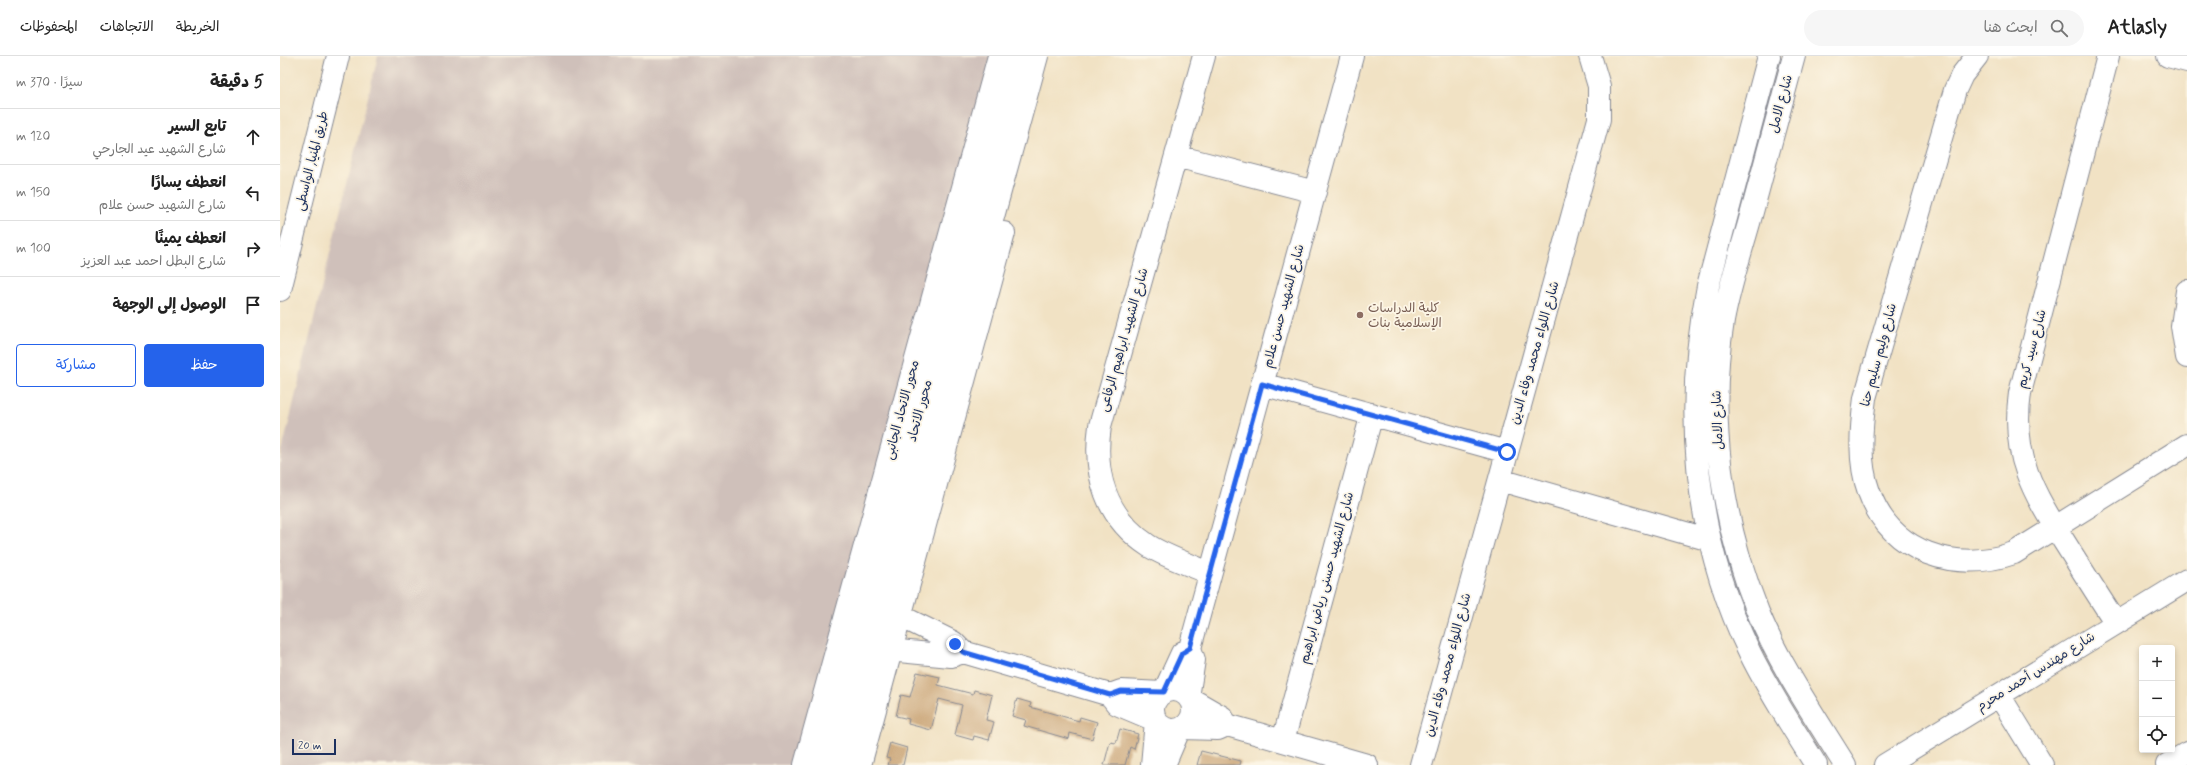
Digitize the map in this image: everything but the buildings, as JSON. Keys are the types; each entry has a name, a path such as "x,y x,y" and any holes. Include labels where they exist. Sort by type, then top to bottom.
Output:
{"street":[{"name":"طريق المنيا, الواسطى","path":"280,290 338,56"},
{"name":"محور الاتحاد الجانبى","path":"805,765 999,56"},
{"name":"محور الاتحاد","path":"884,610 1017,56"},
{"name":"محور الاتحاد","path":"843,765 884,610 1037,56"},
{"path":"860,765 874,648 884,610 1052,56"},
{"name":"شارع الشهيد ابراهيم الرفاعى","path":"1204,56 1100,426 1097,446 1098,465 1102,485 1109,503 1133,534 1149,546 1166,555 1210,573"},
{"name":"شارع الشهيد حسن علام","path":"1188,697 1194,660 1190,648 1352,56"},
{"name":"شارع اللواء محمد وفاء الدين","path":"1421,765 1599,119 1600,86 1590,56"},
{"name":"شارع الامل","path":"1769,56 1708,286 1698,342 1694,428 1699,484 1710,540 1727,597 1749,652 1763,678 1816,765"},
{"name":"شارع الامل","path":"1794,56 1723,320 1717,379 1718,439 1731,527 1756,606 1785,666 1845,765"},
{"name":"شارع وليم سليم حنا","path":"1977,56 1962,76 1955,90 1866,398 1861,436 1864,475 1876,508 1886,522 1912,546 1945,560 1980,562 2014,553 2187,445"},
{"name":"شارع سيد كريم","path":"2108,56 2020,393 2018,409 2018,440 2024,470 2037,498 2116,623"},
{"path":"2168,56 2187,61"},
{"path":"1176,156 1315,192"},
{"path":"2187,291 2182,326 2187,356"},
{"path":"1262,384 1507,452"},
{"name":"شارع الشهيد حسنى رياض ابراهيم","path":"1283,741 1372,414"},
{"path":"1500,480 1710,540"},
{"name":"شارع مهندس أحمد محرم","path":"1885,765 2187,580"},
{"path":"884,610 955,644 963,652 1110,695 1117,704 1155,721 1164,728 1218,729 1227,725"},
{"name":"محور الاتحاد","path":"822,765 874,648"},
{"path":"874,648 951,656 963,652"},
{"name":"شارع الشهيد حسن علام","path":"1163,692 1182,653 1190,648"},
{"path":"1110,695 1121,691 1180,691 1222,718 1227,725 1367,765"},
{"path":"1152,765 1155,721 1153,705 1163,692"},
{"path":"1999,695 2042,765"},
{"path":"1164,765 1181,729 1191,720 1193,714 1192,703 1188,697"},
{"path":"2167,765 2187,753"}],"shaded area":[{"path":"378,56 1022,56 827,765 280,765 280,459"}],"place":[{"name":"كلية الدراسات الإسلامية بنات","path":"1360,315"}],"route":[{"path":"955,644 963,652 1110,695 1116,691 1164,692 1182,653 1190,648 1262,384 1507,452"}]}
